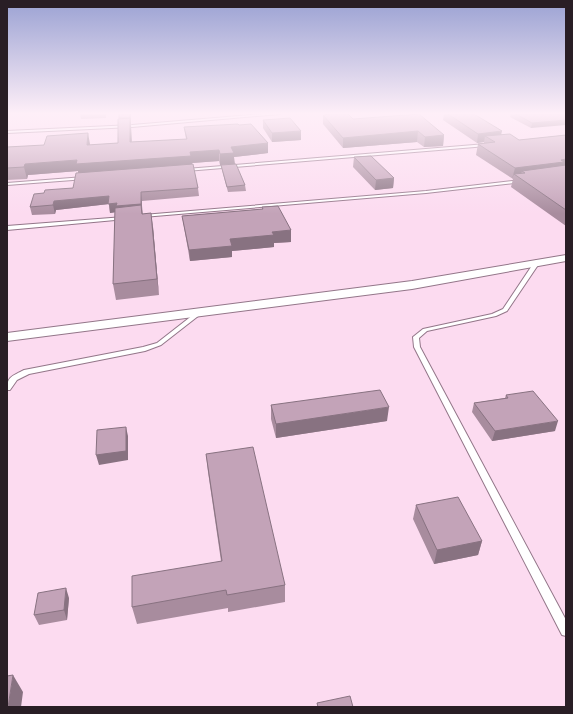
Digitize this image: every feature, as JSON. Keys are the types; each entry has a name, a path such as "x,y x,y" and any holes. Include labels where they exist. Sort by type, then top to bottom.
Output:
{"street":[{"path":"7,337 412,285 566,258"}],"lane":[{"path":"181,171 461,147"},
{"path":"7,184 88,178"},
{"path":"7,228 426,192 528,180"},
{"path":"537,262 505,310 494,315 425,330 416,337 417,347 566,631"},
{"path":"7,388 14,378 27,372 145,349 159,344 200,312"}],"building":[{"path":"7,147 231,147 234,153 220,154 219,150 190,152 191,156 76,164 77,160 25,164 24,167 7,168"},
{"path":"483,147 566,147 566,159 561,160 564,162 515,168"},
{"path":"371,156 394,178 376,180 354,157"},
{"path":"193,164 198,188 141,192 141,204 116,206 117,203 108,204 109,196 54,201 53,205 30,207 34,194 44,193 45,190 73,188 76,173"},
{"path":"236,164 245,185 227,187 221,165"},
{"path":"566,165 566,210 514,174 525,173 522,171"},
{"path":"141,205 142,214 151,213 157,279 113,284 115,208"},
{"path":"278,206 291,230 272,232 274,235 230,239 232,246 189,250 182,216 263,209 262,207"},
{"path":"380,390 389,407 276,424 271,405"},
{"path":"533,391 558,421 495,431 474,403 508,398 506,395"},
{"path":"126,427 126,451 96,455 97,430"},
{"path":"253,447 285,585 227,595 226,590 132,607 132,576 222,561 206,454"},
{"path":"458,497 482,541 437,550 416,505"},
{"path":"66,588 64,610 34,615 38,593"},
{"path":"13,675 8,707 7,707 7,676"},
{"path":"350,696 353,707 318,707 317,703"}]}
